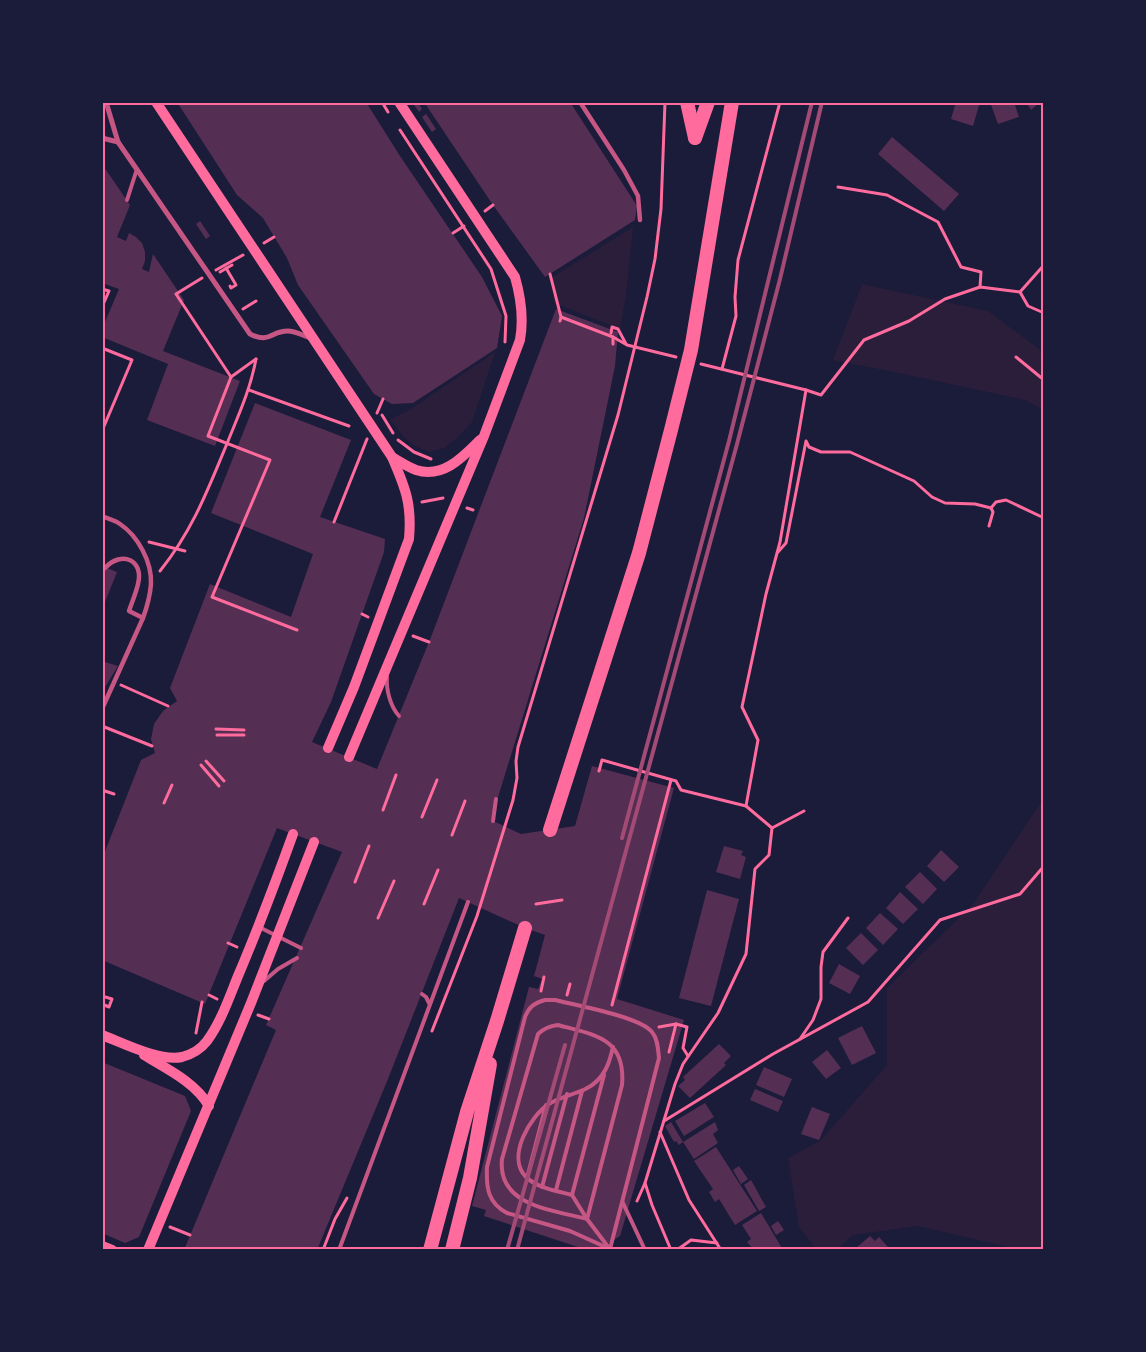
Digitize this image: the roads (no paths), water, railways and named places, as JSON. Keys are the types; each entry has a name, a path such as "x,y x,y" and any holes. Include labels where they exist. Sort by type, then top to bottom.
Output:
{"highway":[{"path":"687,102 695,138 708,102"},
{"path":"550,830 639,553 691,350 732,102"},
{"path":"430,1250 467,1112 497,1022 525,928"},
{"path":"452,1250 472,1170 497,1022"}],"main road":[{"path":"156,102 392,458 405,487 409,504 409,539 354,687 328,748"},
{"path":"349,757 484,436 520,340 523,325 519,292 507,264 399,102"},
{"path":"392,458 415,469 432,472 450,467 484,436"},
{"path":"102,1035 166,1057 180,1057 197,1051 206,1042 223,1013 293,834"},
{"path":"148,1250 258,988 314,842"},
{"path":"131,1046 189,1083 203,1096 209,1106"},
{"path":"102,1246 112,1250"}],"street":[{"path":"106,102 118,142 250,334 258,338 269,338 278,333 288,331 314,340"},
{"path":"580,102 624,170 638,196 640,220"},
{"path":"102,138 118,142"},
{"path":"102,516 120,523 136,539 147,560 151,582 148,603 143,618 102,709"},
{"path":"105,568 117,559 127,558 136,564 139,572 138,584 129,611 143,618"}],"lane":[{"path":"127,200 137,168"},
{"path":"388,664 386,683 392,704 399,716"},
{"path":"493,821 496,799"},
{"path":"340,1250 468,902"},
{"path":"258,926 302,948"},
{"path":"258,988 267,977 297,958"},
{"path":"422,994 428,1000 429,1005"},
{"path":"544,1000 555,1000 640,1023 653,1032 658,1045 659,1058 610,1249 570,1231 507,1213 499,1209 487,1191 487,1167 525,1017 528,1010 535,1003 544,1000"},
{"path":"558,1025 599,1037 613,1046 621,1059 623,1071 622,1085 587,1219 520,1199 510,1190 501,1169 502,1158 538,1034 543,1029 551,1026 558,1025"},
{"path":"610,1249 587,1219 572,1195 542,1187 527,1178 518,1158 525,1130 532,1119 546,1105 567,1094 590,1087 609,1065 613,1046"},
{"path":"572,1195 604,1072"},
{"path":"556,1190 582,1091"},
{"path":"542,1187 567,1094"},
{"path":"527,1178 546,1105"},
{"path":"624,1203 644,1250"}],"railway":[{"path":"622,838 729,441 812,102"},
{"path":"517,1250 737,444 780,279 822,102"},
{"path":"507,1250 565,1045"}]}
